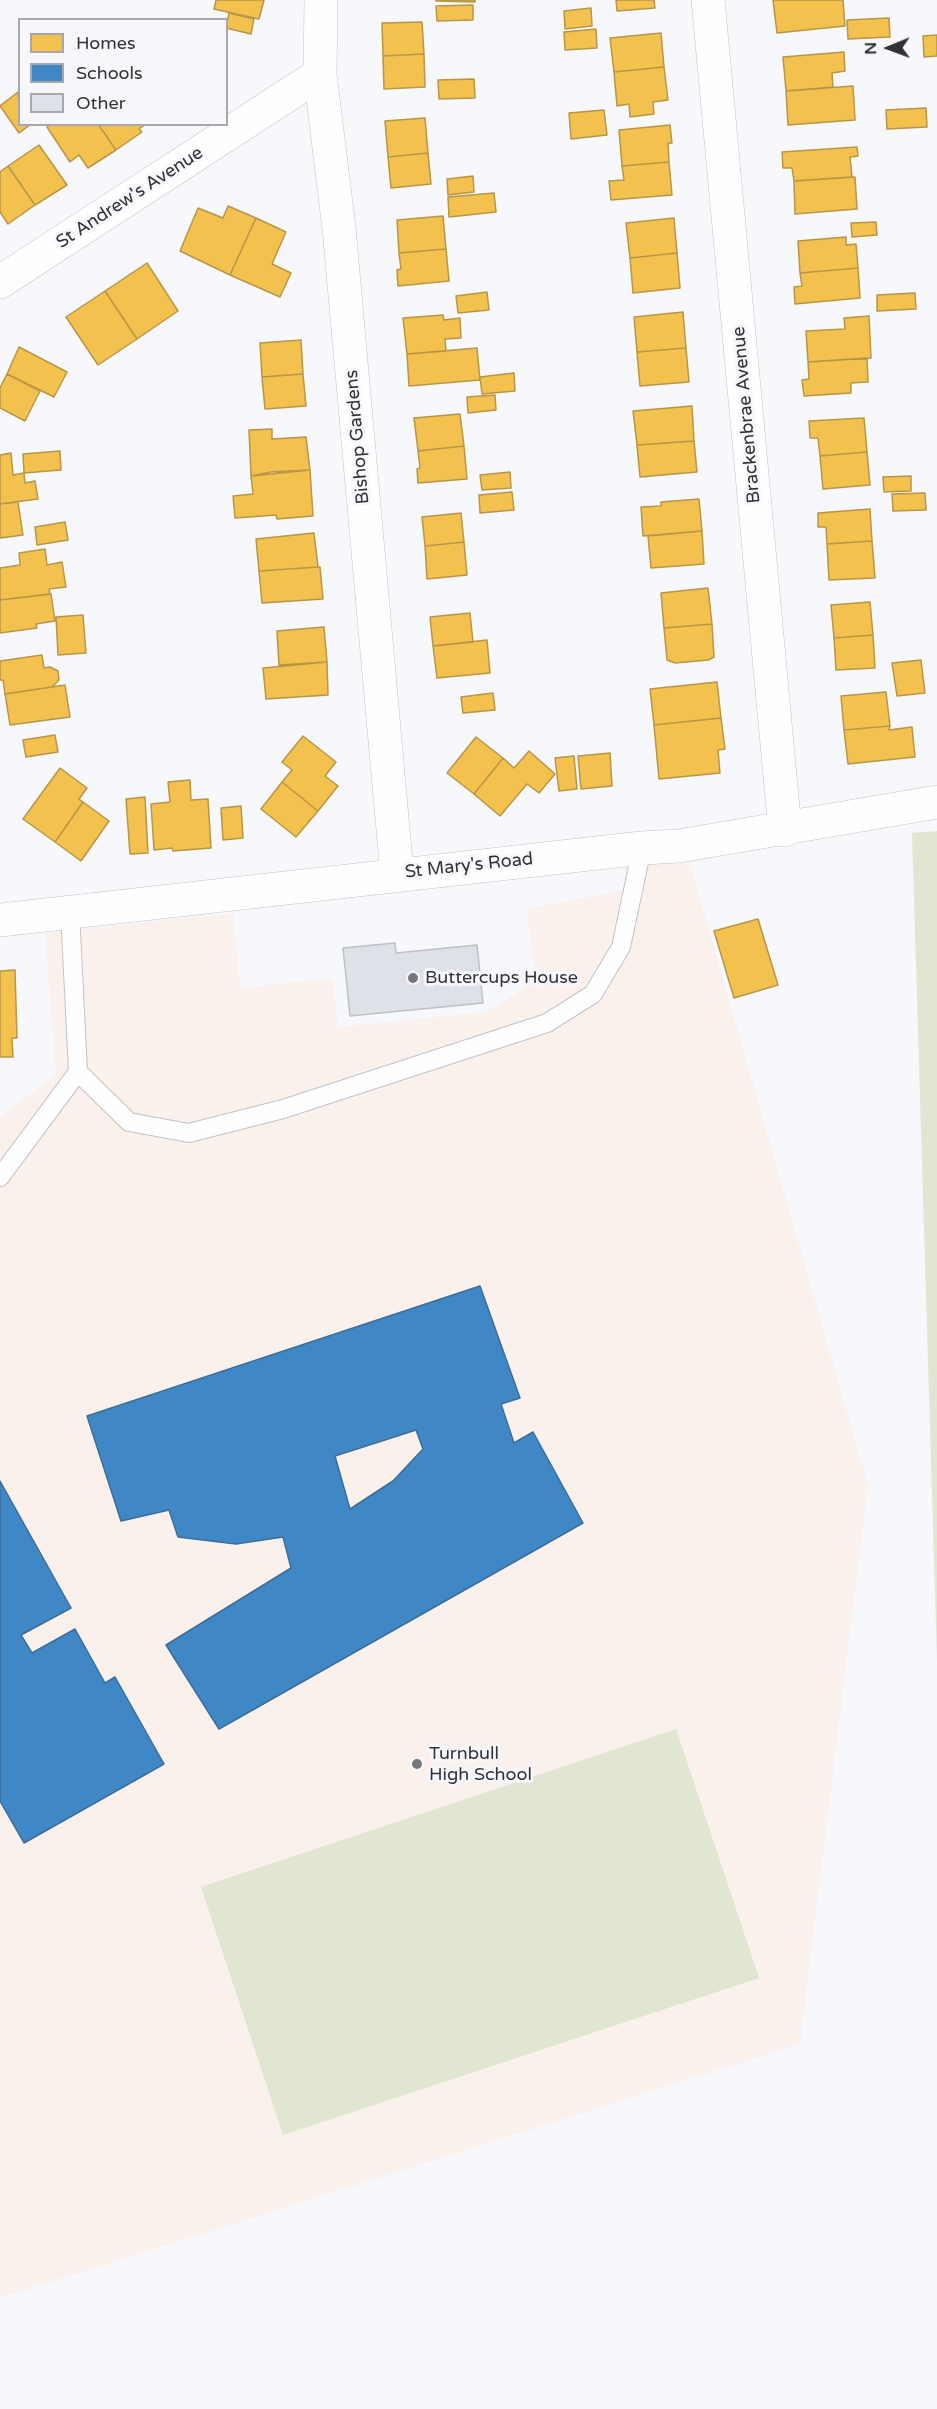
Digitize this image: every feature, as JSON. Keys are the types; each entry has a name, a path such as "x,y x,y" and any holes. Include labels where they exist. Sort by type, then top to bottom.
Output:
{"street":[{"name":"Bishop Gardens","path":"321,0 320,74 339,228 397,874"},
{"name":"Brackenbrae Avenue","path":"708,0 785,830"},
{"name":"St Andrew's Avenue","path":"0,282 320,74"},
{"name":"St Mary's Road","path":"0,920 397,874 680,846 785,830 937,802"}],"lane":[{"path":"78,1072 129,1122 189,1133 283,1109 548,1023 593,994 621,947 642,848"},
{"path":"0,1177 78,1072 70,911"}],"shaded area":[{"name":"Turnbull High School","path":"687,853 868,1485 800,2044 0,2298 0,1117 56,1074 45,933 233,913 240,988 332,978 338,1027 486,1012 535,982 527,909 624,890 625,864"}],"green space":[{"path":"937,831 937,1660 912,833"},
{"path":"676,1729 759,1978 283,2135 201,1887"}],"building: Homes":[{"path":"216,0 264,0 259,19 214,9"},
{"path":"475,0 475,2 436,1"},
{"path":"616,0 654,0 655,8 617,11"},
{"path":"773,0 843,0 845,26 777,33"},
{"path":"473,5 473,20 437,21 436,6"},
{"path":"591,8 592,26 565,29 564,11"},
{"path":"229,13 254,19 251,34 228,28"},
{"path":"889,18 890,37 848,39 847,20"},
{"path":"422,22 424,54 383,56 382,23"},
{"path":"596,29 597,48 565,50 564,32"},
{"path":"661,33 664,67 614,72 610,38"},
{"path":"937,35 937,56 924,57 923,36"},
{"path":"844,52 845,71 832,73 833,87 786,91 783,57"},
{"path":"424,54 425,87 384,89 383,56"},
{"path":"664,67 668,100 653,102 654,114 630,117 629,104 617,106 614,72"},
{"path":"474,79 475,98 439,99 438,80"},
{"path":"853,86 855,120 788,125 786,91"},
{"path":"18,92 18,126 28,126 19,133 0,106"},
{"path":"926,108 927,127 887,129 886,110"},
{"path":"604,110 607,135 571,139 569,113"},
{"path":"425,118 428,153 388,157 385,121"},
{"path":"670,125 672,143 668,143 669,162 622,166 619,130"},
{"path":"99,126 116,150 88,168 79,155 70,162 47,127"},
{"path":"99,126 143,126 139,129 142,132 116,150"},
{"path":"39,145 67,185 35,205 8,166"},
{"path":"857,147 858,156 850,157 852,177 794,181 792,168 783,168 782,152"},
{"path":"428,153 431,184 391,188 388,157"},
{"path":"669,162 672,195 611,200 609,181 624,180 622,166"},
{"path":"8,166 35,205 8,224 0,212 0,172"},
{"path":"473,176 474,192 448,195 447,179"},
{"path":"855,177 857,209 795,214 794,181"},
{"path":"494,193 496,212 449,217 448,197"},
{"path":"228,206 256,218 230,275 180,251 198,208 223,218"},
{"path":"443,216 446,249 399,253 397,220"},
{"path":"256,218 286,232 272,264 291,273 280,297 230,275"},
{"path":"674,218 677,253 630,258 626,223"},
{"path":"876,222 877,235 852,237 851,223"},
{"path":"846,237 846,245 856,244 858,268 800,273 798,241"},
{"path":"446,249 449,281 398,286 397,270 401,269 399,253"},
{"path":"677,253 680,288 633,293 630,258"},
{"path":"147,263 178,311 137,339 105,291"},
{"path":"858,268 860,298 795,304 794,287 802,286 800,273"},
{"path":"105,291 137,339 98,365 66,317"},
{"path":"487,292 489,310 458,313 456,296"},
{"path":"915,293 916,309 877,311 877,295"},
{"path":"683,312 686,348 637,352 634,317"},
{"path":"443,315 444,320 460,318 461,338 445,339 446,351 407,354 403,318"},
{"path":"869,316 871,358 808,362 806,331 845,329 844,318"},
{"path":"301,340 303,374 262,377 260,343"},
{"path":"19,347 67,372 54,397 7,374"},
{"path":"477,348 480,380 409,386 407,354"},
{"path":"686,348 689,382 640,386 637,352"},
{"path":"867,358 868,382 851,383 851,393 804,396 802,380 809,379 808,362"},
{"path":"514,373 515,391 482,394 480,377"},
{"path":"7,374 40,391 25,421 0,408 0,388"},
{"path":"303,374 306,406 265,409 262,377"},
{"path":"495,395 496,410 468,413 467,397"},
{"path":"692,406 694,441 637,445 633,411"},
{"path":"460,414 464,446 418,451 414,418"},
{"path":"864,418 867,452 820,456 818,438 810,438 809,421"},
{"path":"272,429 272,439 306,437 310,470 271,472 251,476 249,430"},
{"path":"694,441 697,472 640,477 637,445"},
{"path":"464,446 467,479 418,483 417,469 420,468 418,451"},
{"path":"60,451 61,470 24,473 23,454"},
{"path":"867,452 870,485 823,489 820,456"},
{"path":"11,453 13,475 24,473 25,483 35,481 38,499 0,504 0,455"},
{"path":"310,470 313,516 277,519 276,515 235,518 233,496 253,494 251,476"},
{"path":"510,472 511,488 482,490 480,475"},
{"path":"911,476 911,491 884,492 883,477"},
{"path":"512,492 514,510 480,513 479,495"},
{"path":"925,493 926,510 893,511 892,494"},
{"path":"699,499 702,531 643,536 641,507 661,506 661,502"},
{"path":"18,502 23,535 0,538 0,504"},
{"path":"870,509 872,541 827,544 826,527 818,527 818,513"},
{"path":"461,513 464,542 425,546 422,517"},
{"path":"65,522 68,540 37,545 35,527"},
{"path":"702,531 704,564 651,568 648,536"},
{"path":"314,533 318,567 259,571 256,539"},
{"path":"872,541 875,578 829,580 827,544"},
{"path":"464,542 467,575 427,579 425,546"},
{"path":"45,549 47,565 62,562 66,587 49,589 50,594 0,600 0,568 20,565 19,553"},
{"path":"320,567 323,599 262,603 259,571"},
{"path":"708,588 712,624 664,628 661,593"},
{"path":"51,594 55,621 36,624 37,628 0,633 0,600"},
{"path":"870,602 873,635 834,638 831,605"},
{"path":"470,613 473,642 433,646 430,617"},
{"path":"83,615 86,653 58,655 56,617"},
{"path":"712,624 714,657 708,660 675,663 667,660 664,628"},
{"path":"324,627 327,662 279,665 277,631"},
{"path":"873,635 875,668 836,670 834,638"},
{"path":"487,640 490,673 437,678 433,646"},
{"path":"42,655 44,668 50,667 58,671 59,680 52,687 5,694 3,680 0,680 0,661"},
{"path":"921,660 925,693 897,696 892,663"},
{"path":"327,662 328,695 266,699 263,668"},
{"path":"717,682 721,718 654,725 650,689"},
{"path":"65,685 70,717 10,725 5,694"},
{"path":"886,692 890,726 844,730 841,696"},
{"path":"493,693 495,710 463,713 461,697"},
{"path":"721,718 725,749 718,750 720,773 659,779 654,725"},
{"path":"890,726 889,730 912,727 915,757 848,764 844,730"},
{"path":"55,735 58,752 26,757 23,740"},
{"path":"303,736 336,762 325,776 338,786 318,811 282,782 292,770 282,762"},
{"path":"476,737 503,758 474,794 447,773"},
{"path":"529,751 555,774 539,793 527,784 500,816 474,794 503,758 514,768"},
{"path":"610,753 612,786 581,789 578,756"},
{"path":"574,756 577,789 559,791 555,758"},
{"path":"60,768 87,788 79,799 83,802 55,842 23,819"},
{"path":"190,780 191,800 208,799 211,848 154,850 151,804 170,802 168,782"},
{"path":"282,782 318,811 296,837 261,809"},
{"path":"145,797 148,853 130,854 126,799"},
{"path":"83,802 109,821 81,861 55,842"},
{"path":"241,806 243,838 223,840 221,808"},
{"path":"758,919 778,985 734,998 714,931"},
{"path":"15,970 17,1038 12,1038 13,1057 0,1057 0,971"}],"building: Schools":[{"path":"480,1286 520,1398 501,1404 514,1443 533,1432 583,1523 219,1729 166,1645 291,1568 283,1537 236,1544 178,1537 169,1510 121,1521 87,1416","holes":["416,1430 423,1449 393,1481 350,1509 335,1456"]},
{"path":"0,1481 71,1608 21,1635 32,1653 75,1629 105,1683 115,1677 164,1764 24,1843 0,1801"}],"building: Other":[{"name":"Buttercups House","path":"395,943 396,953 477,945 483,1003 350,1016 343,948"}],"place":[{"name":"Buttercups House","path":"413,978"},
{"name":"Turnbull High School","path":"417,1764"}]}
